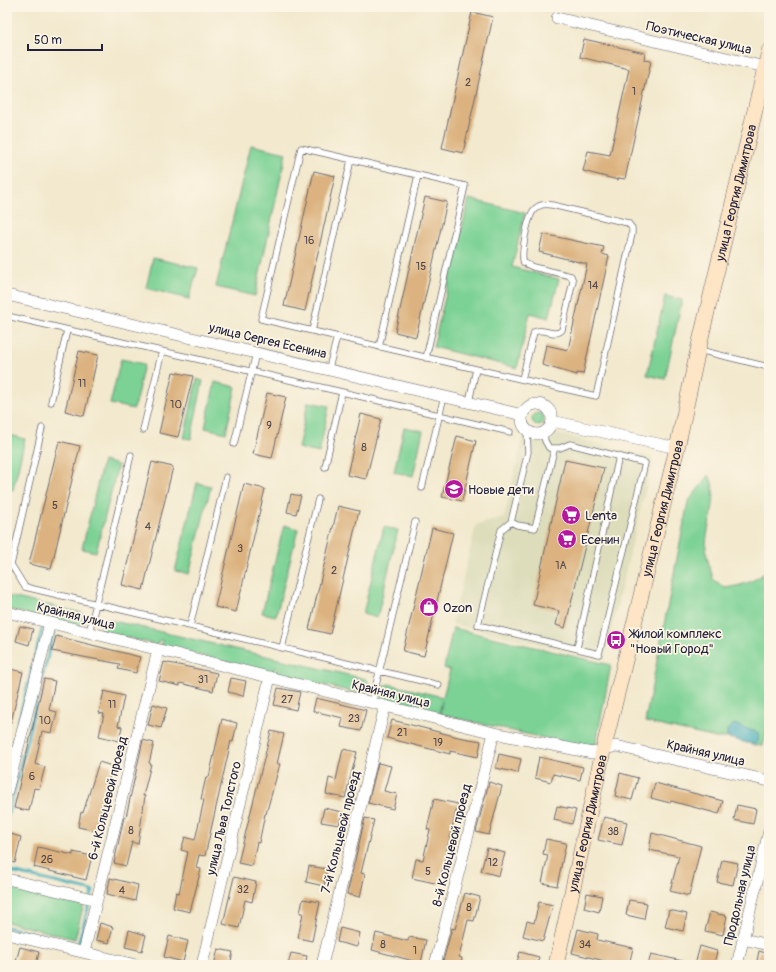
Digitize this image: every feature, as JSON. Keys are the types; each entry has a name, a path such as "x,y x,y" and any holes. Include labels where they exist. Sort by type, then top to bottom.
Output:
{"street":[{"name":"Поэтическая улица","path":"557,18 765,67"},
{"name":"улица Георгия Димитрова","path":"558,965 603,751 677,448 698,350 764,92 765,67 769,52"},
{"name":"улица Сергея Есенина","path":"7,295 329,368 523,414"},
{"path":"541,405 548,410 552,421 550,426 544,432 535,434 527,430 523,423 523,414 528,408 541,405"},
{"path":"552,421 677,448"},
{"name":"Крайняя улица","path":"7,612 494,733 592,753 616,746 769,780"},
{"path":"7,791 50,623"},
{"name":"6-й Кольцевой проезд","path":"84,952 158,650"},
{"name":"улица Льва Толстого","path":"202,965 270,677"},
{"name":"7-й Кольцевой проезд","path":"322,965 386,706"},
{"name":"8-й Кольцевой проезд","path":"435,965 494,733"},
{"name":"Продольная улица","path":"737,965 769,831"},
{"path":"7,878 97,900"},
{"path":"7,934 136,965"},
{"path":"743,939 769,945"}],"lane":[{"path":"426,358 465,186 301,148 261,319 426,358 596,396 632,234 632,228 628,223 552,205 540,206 533,211 522,254 522,260 533,267 571,276 573,281 562,330 556,333 538,330 534,332 522,379"},
{"path":"312,331 351,160"},
{"path":"379,347 418,175"},
{"path":"7,316 252,370 510,432"},
{"path":"51,402 67,330"},
{"path":"329,368 337,337"},
{"path":"698,350 769,367"},
{"path":"143,430 162,351"},
{"path":"234,444 256,352"},
{"path":"469,402 476,369"},
{"path":"325,467 342,392"},
{"path":"422,488 444,396"},
{"path":"11,565 42,428"},
{"path":"527,430 528,452 511,522 501,530 478,625 599,654 645,463 570,444 554,450 549,448 545,441 544,432"},
{"path":"511,522 517,525 535,528 554,450"},
{"path":"89,633 131,456"},
{"path":"577,648 618,456"},
{"path":"190,626 226,477"},
{"path":"282,648 318,500"},
{"path":"372,702 415,522"},
{"path":"7,558 25,587 439,685"}],"shaded area":[{"path":"550,433 560,434 653,458 604,659 452,624 476,525 504,518 523,437 525,435"}],"green space":[{"path":"251,145 286,153 255,296 216,287"},
{"path":"469,199 525,213 512,267 559,279 549,318 530,313 517,368 433,347"},
{"path":"153,258 198,268 189,299 146,288"},
{"path":"665,296 682,300 665,379 647,375"},
{"path":"121,359 144,364 134,409 110,404"},
{"path":"197,379 203,381 191,439 184,438"},
{"path":"215,382 236,387 226,433 205,428"},
{"path":"308,402 329,406 319,453 298,448"},
{"path":"540,413 543,414 543,424 536,425 533,424 532,417 533,414"},
{"path":"404,427 423,431 413,476 394,472"},
{"path":"10,435 25,439 13,490 7,488 7,448"},
{"path":"103,461 118,465 96,552 82,549"},
{"path":"709,475 714,493 706,552 713,579 725,588 732,587 754,580 769,569 769,720 763,746 755,745 758,742 726,735 728,738 716,738 645,722 688,502"},
{"path":"197,483 211,486 189,574 175,571"},
{"path":"284,525 298,529 276,616 262,613"},
{"path":"384,527 398,530 377,618 363,614"},
{"path":"7,596 82,613 85,616 85,622 81,626 52,620 54,612 50,611 47,619 7,609"},
{"path":"105,619 366,679 370,684 369,691 364,695 276,673 277,668 275,667 273,673 161,646 162,640 159,640 157,645 101,631 101,621"},
{"path":"453,628 611,665 596,744 582,747 440,714 442,701 439,714 381,698 382,688 388,684 443,697 450,670 444,668"},
{"path":"7,885 84,903 75,939 7,922"}],"water":[{"path":"734,724 759,733 758,742 755,745 728,738 727,730"}],"building":[{"path":"472,12 493,17 463,153 442,148"},
{"path":"584,39 645,53 644,60 651,61 625,179 619,178 618,180 583,171 588,151 610,155 629,69 580,57"},
{"path":"314,171 335,176 305,311 284,306"},
{"path":"425,197 447,202 416,337 395,332"},
{"path":"543,234 604,247 602,254 609,256 583,374 577,373 577,375 542,365 546,345 568,350 587,264 539,252"},
{"path":"79,351 98,355 84,416 65,411"},
{"path":"173,372 193,376 178,437 159,433"},
{"path":"267,393 286,397 272,458 253,454"},
{"path":"361,414 381,419 366,479 347,475"},
{"path":"457,436 476,441 462,501 442,497"},
{"path":"59,441 80,446 51,569 29,564"},
{"path":"565,460 604,468 565,628 556,625 559,611 533,605"},
{"path":"152,462 173,467 143,590 122,585"},
{"path":"244,484 265,489 236,612 215,607"},
{"path":"291,494 301,496 296,514 287,512"},
{"path":"338,506 359,511 330,634 309,629"},
{"path":"432,528 453,533 424,656 403,651"},
{"path":"20,626 33,629 29,645 16,641"},
{"path":"56,636 140,657 136,673 118,669 120,664 52,651"},
{"path":"164,662 217,673 213,691 180,683 180,686 159,681"},
{"path":"10,669 23,672 11,722 7,722 7,683"},
{"path":"231,678 246,681 243,696 228,692"},
{"path":"44,679 55,681 49,710 57,712 52,733 42,731 35,764 45,767 39,789 34,788 29,811 14,808"},
{"path":"278,688 300,692 296,710 274,705"},
{"path":"104,691 124,696 118,726 122,727 119,741 99,736 104,714 99,713"},
{"path":"316,698 366,710 361,731 341,727 343,718 313,711"},
{"path":"153,704 167,708 161,728 148,725"},
{"path":"222,719 237,723 233,742 231,741 205,856 199,855 196,868 201,869 190,912 173,908 176,892 179,893 188,852 181,850 185,837 195,840 204,800 201,799 206,777 209,777"},
{"path":"392,720 458,737 481,741 478,757 450,751 450,754 387,738"},
{"path":"271,731 284,734 277,764 280,764 265,814 259,843 257,842 252,866 238,863"},
{"path":"143,740 154,743 149,763 151,764 143,796 145,796 138,844 132,842 126,866 114,863"},
{"path":"343,749 357,752 345,798 326,794 329,778 336,780"},
{"path":"499,754 521,759 518,773 496,768"},
{"path":"539,757 583,767 580,780 553,774 551,782 535,778"},
{"path":"99,762 112,766 97,831 78,827 81,812 83,813"},
{"path":"378,763 391,766 384,791 397,794 393,809 368,803"},
{"path":"620,773 638,778 632,800 615,796"},
{"path":"489,782 502,786 489,835 476,832"},
{"path":"655,783 723,801 719,814 671,801 670,803 651,798"},
{"path":"434,799 458,804 439,884 412,878 416,859 423,860 430,830 427,829"},
{"path":"737,805 756,809 753,824 734,820"},
{"path":"557,806 576,810 572,824 554,820"},
{"path":"324,808 342,812 339,825 321,822"},
{"path":"604,817 627,822 622,845 598,840"},
{"path":"365,818 374,820 361,873 365,874 360,897 347,894"},
{"path":"7,833 21,837 15,863 7,861"},
{"path":"652,833 701,846 689,896 670,891 679,856 649,850"},
{"path":"546,839 566,843 557,886 542,883 548,855 543,854"},
{"path":"38,847 73,855 73,852 92,856 86,880 34,867"},
{"path":"487,848 505,853 499,876 481,871"},
{"path":"722,860 738,863 733,885 717,882"},
{"path":"309,866 327,869 324,886 306,882"},
{"path":"234,877 256,882 252,902 245,900 239,928 223,924"},
{"path":"110,878 138,885 135,901 107,894"},
{"path":"465,893 480,897 474,921 468,920 459,957 462,958 461,965 442,965 452,928 455,929"},
{"path":"587,893 602,896 599,912 584,908"},
{"path":"303,899 320,902 312,941 298,938 303,913 300,913"},
{"path":"629,900 647,903 644,919 626,915"},
{"path":"539,902 553,905 543,941 523,936 527,921 534,923"},
{"path":"669,910 687,914 683,931 665,927"},
{"path":"710,912 727,916 723,935 705,931"},
{"path":"100,923 113,927 109,943 96,940"},
{"path":"340,928 360,933 357,947 337,942"},
{"path":"578,929 598,934 597,940 633,948 629,965 621,965 572,953"},
{"path":"129,930 146,935 142,951 125,947"},
{"path":"376,933 408,941 409,937 426,940 421,963 372,950"},
{"path":"169,936 188,941 183,962 164,957"},
{"path":"700,946 717,951 714,965 695,965"},
{"path":"20,947 39,952 36,965 15,965"},
{"path":"218,949 233,952 230,965 214,965"},
{"path":"759,951 769,954 769,965 756,965"},
{"path":"520,952 539,957 537,965 516,965"},
{"path":"291,953 307,956 305,965 288,965"},
{"path":"651,954 687,962 686,965 648,965"}],"waterway":[{"path":"7,765 42,629"},
{"path":"7,819 54,631"},
{"path":"7,871 93,891 91,897"},
{"path":"7,927 78,945 90,901"}],"place":[{"name":"Новые дети","path":"454,489"},
{"name":"Lenta","path":"571,515"},
{"name":"Есенин","path":"567,539"},
{"name":"Ozon","path":"429,607"},
{"name":"Жилой комплекс \"Новый Город\"","path":"616,640"}]}
